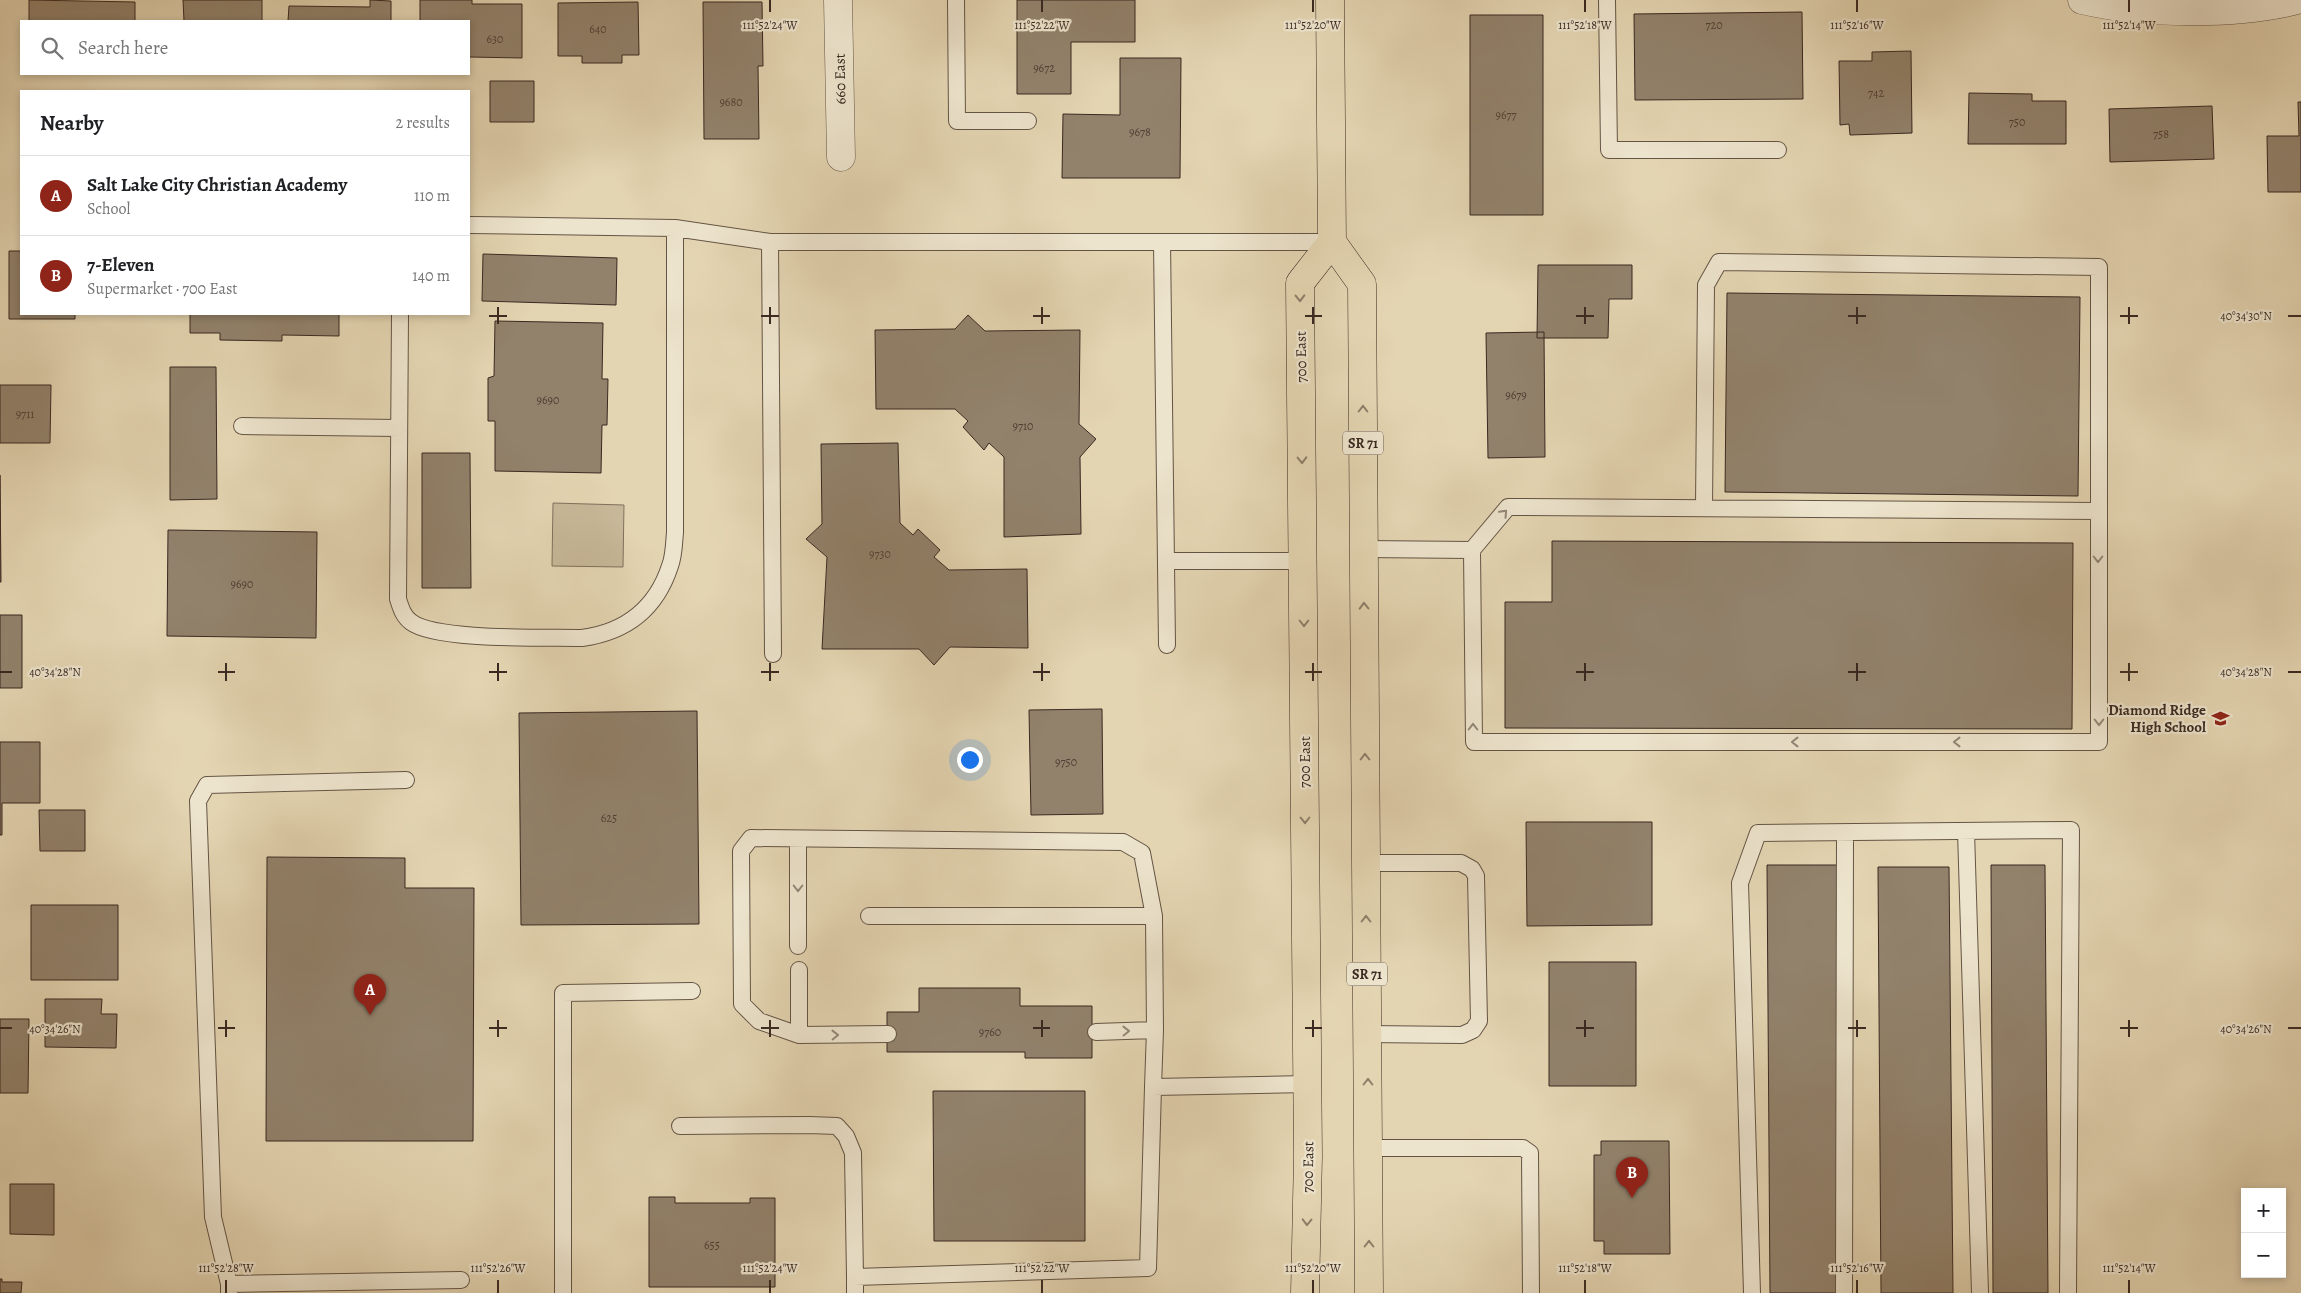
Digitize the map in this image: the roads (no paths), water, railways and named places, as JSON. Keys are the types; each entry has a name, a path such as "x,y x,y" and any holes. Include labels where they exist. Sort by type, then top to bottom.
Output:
{"main road":[{"path":"1330,0 1332,242"},
{"name":"SR 71","path":"1332,242 1362,284 1369,1293"},
{"name":"700 East","path":"1305,1293 1308,1156 1300,283 1332,242"}],"street":[{"name":"660 East","path":"838,0 841,157"},
{"path":"2082,0 2159,10 2226,10 2297,0"}],"lane":[{"path":"956,0 957,121 1028,121"},
{"path":"1607,0 1608,150 1778,150"},
{"path":"470,225 675,228 770,242 1332,242"},
{"path":"400,315 398,599 404,614 411,623 445,634 582,638 601,635 625,624 644,611 659,592 671,565 675,532 675,228"},
{"path":"770,242 773,654"},
{"path":"1162,242 1167,645"},
{"path":"1704,507 1706,285 1719,262 2099,267 2099,742 1474,742 1472,550 1508,507 2098,510"},
{"path":"242,426 399,428"},
{"path":"1364,549 1472,550"},
{"path":"1166,561 1303,561"},
{"path":"406,780 207,785 198,800 213,1217 229,1288 461,1280"},
{"path":"1752,1293 1740,883 1758,833 2071,830 2068,1293"},
{"path":"1966,831 1980,1293"},
{"path":"1844,1293 1845,833"},
{"path":"680,1126 809,1124 837,1126 846,1136 853,1153 855,1285 1148,1268 1155,1030 1154,916 1142,853 1123,842 751,838 741,851 742,1004 759,1021 799,1035 888,1034"},
{"path":"798,839 798,946"},
{"path":"1366,863 1461,863 1472,869 1476,876 1479,1021 1473,1030 1462,1035 1367,1034"},
{"path":"869,916 1154,916"},
{"path":"799,970 799,1035"},
{"path":"563,1293 563,993 692,991"},
{"path":"1096,1032 1155,1030"},
{"path":"1153,1087 1307,1084"},
{"path":"1368,1148 1523,1148 1530,1153 1531,1293"}],"place":[{"name":"Diamond Ridge High School","path":"2220,719"},
{"name":"Salt Lake City Christian Academy","path":"370,1015"},
{"name":"7-Eleven","path":"1632,1198"}]}
